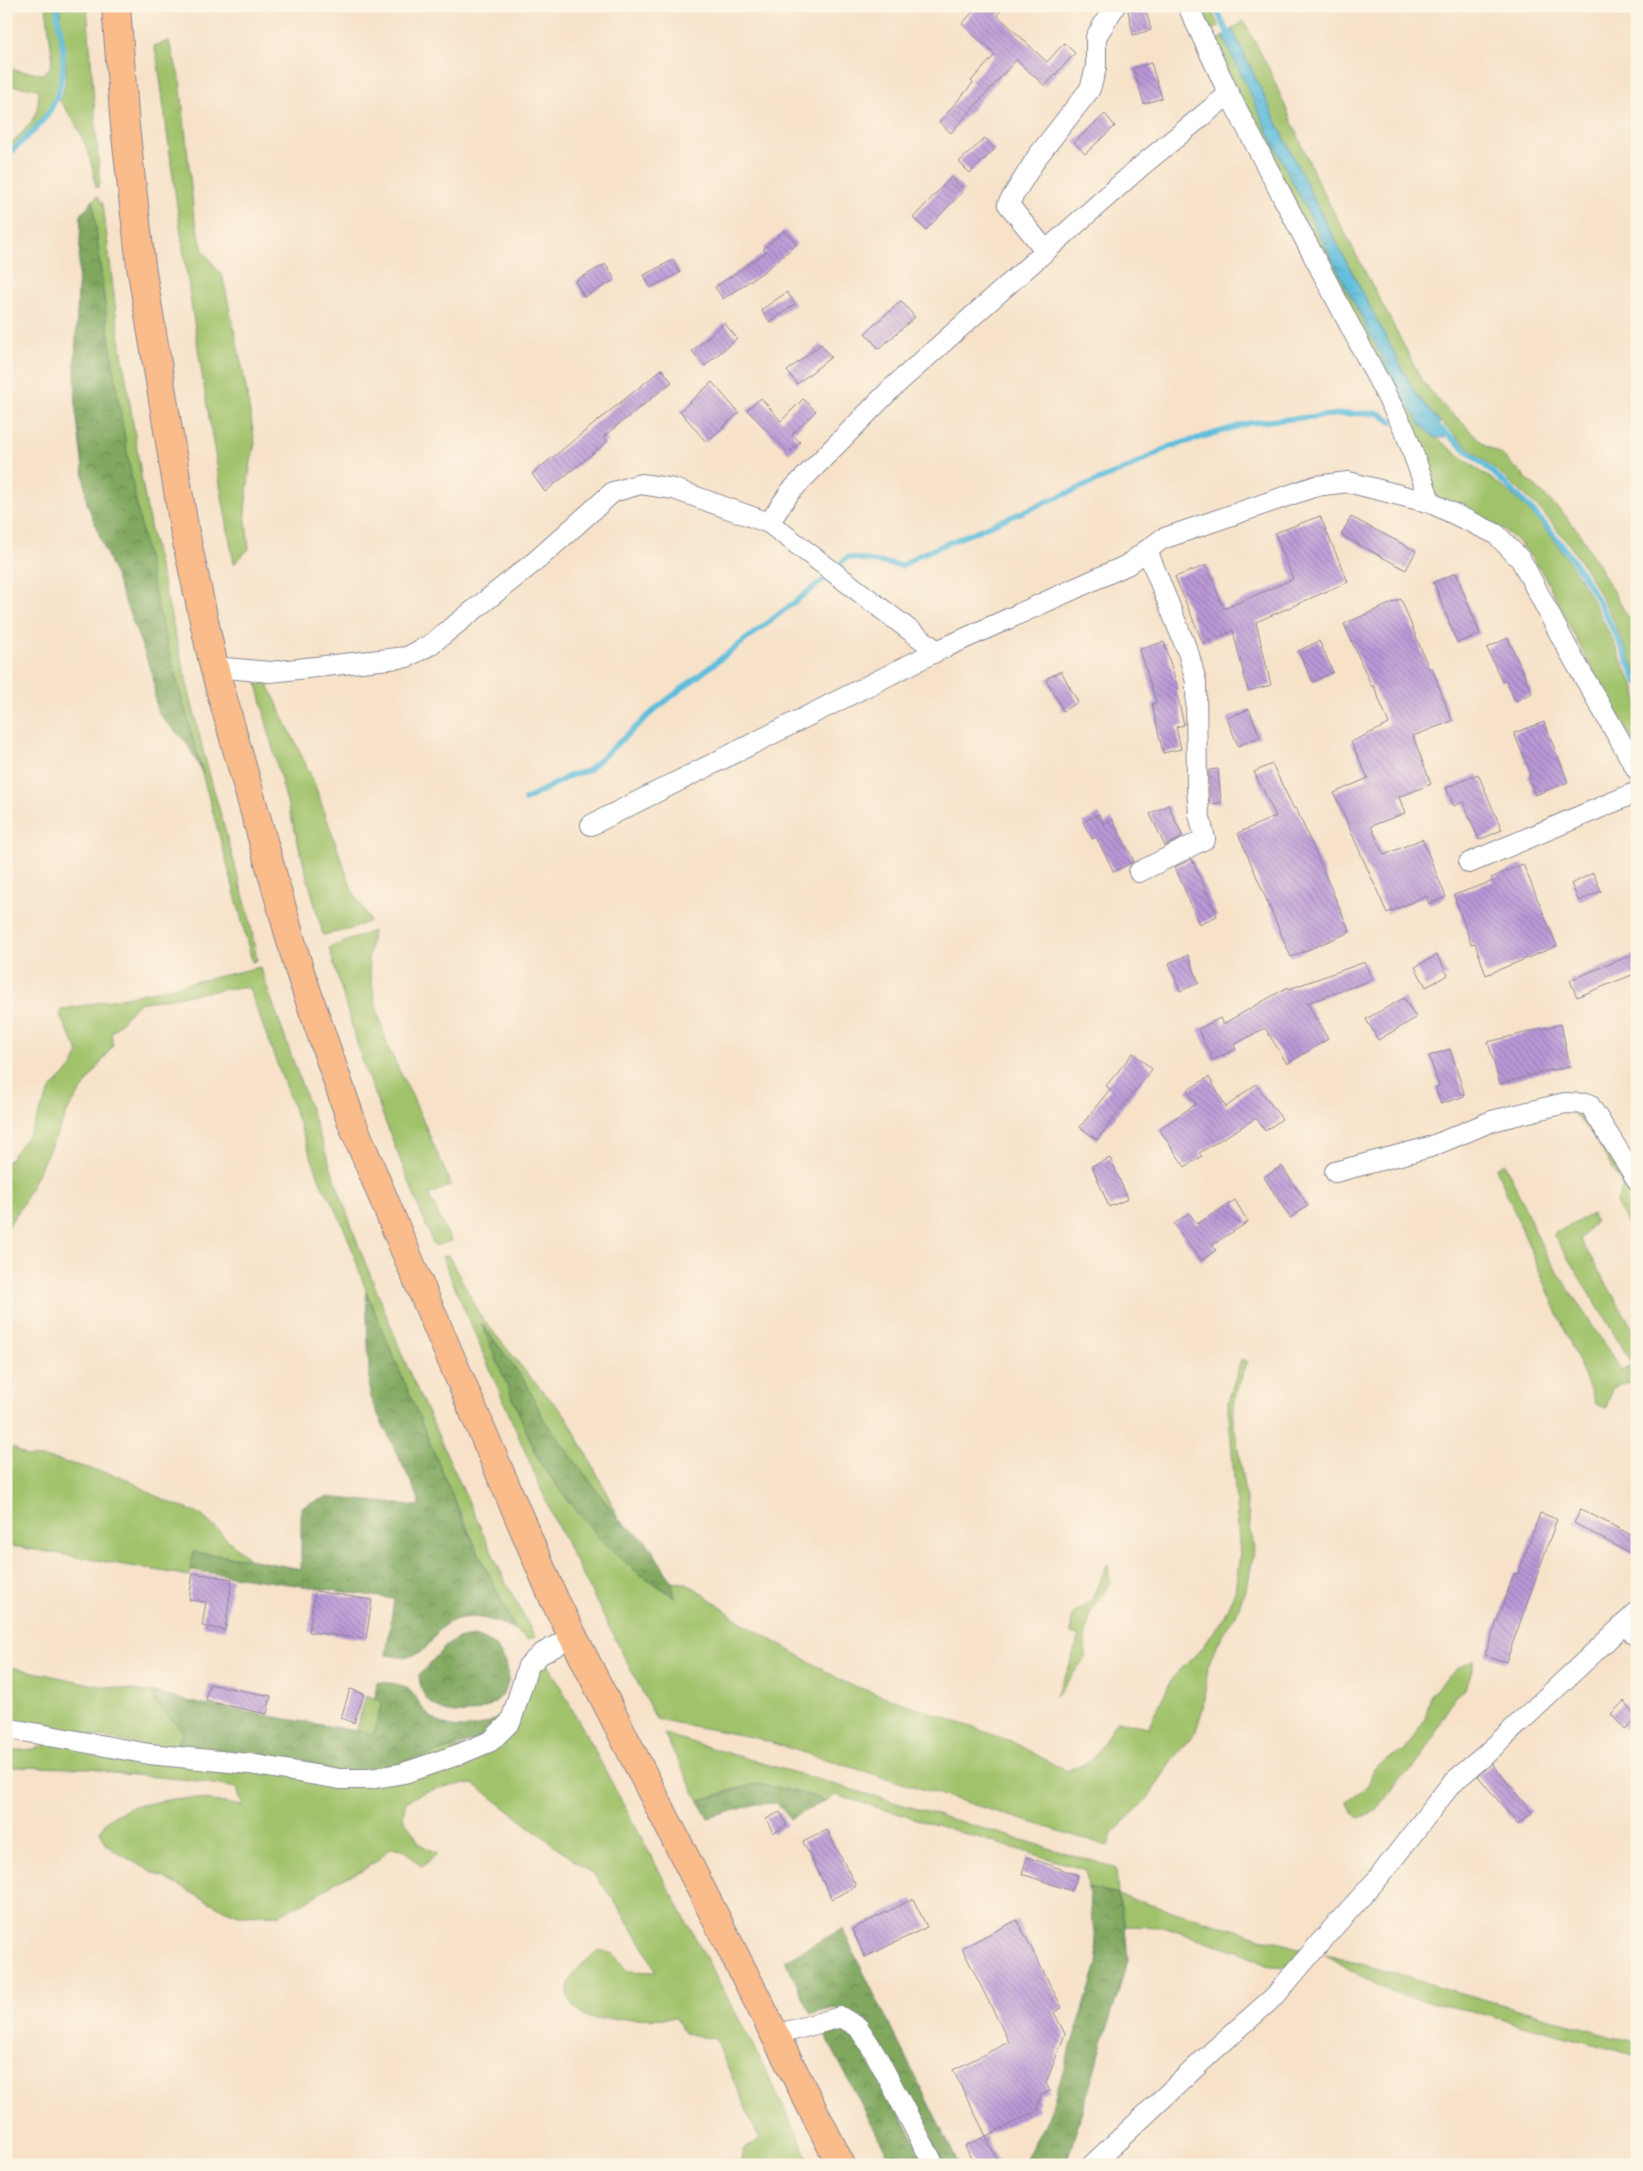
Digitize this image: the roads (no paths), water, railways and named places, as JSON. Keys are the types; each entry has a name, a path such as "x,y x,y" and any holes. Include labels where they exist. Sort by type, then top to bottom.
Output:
{"highway":[{"path":"116,6 125,128 141,266 185,532 214,667 299,969 352,1123 414,1272 572,1637 841,2165"}],"street":[{"path":"1046,251 1008,204 1036,157 1090,89 1096,68 1096,37 1114,6"},
{"path":"1188,6 1229,94 1405,431 1430,503"},
{"path":"769,523 790,492 892,388 1140,167 1229,94"},
{"path":"591,825 937,651 1126,566 1162,538 1316,486 1348,482 1430,503 1496,534 1521,560 1564,644 1637,770"},
{"path":"214,667 270,672 408,657 430,645 538,558 613,492 641,484 674,489 769,523 937,651"},
{"path":"1139,872 1205,839 1199,814 1197,789 1196,682 1189,655 1147,550"},
{"path":"1468,863 1637,792"},
{"path":"1334,1172 1430,1147 1492,1121 1565,1103 1589,1104 1637,1180"},
{"path":"1092,2165 1213,2051 1276,1996 1323,1939 1379,1877 1452,1783 1633,1624"},
{"path":"6,1728 149,1754 250,1764 340,1779 370,1779 404,1773 491,1741 511,1721 528,1666 541,1654 572,1637"},
{"path":"775,2035 841,2017 858,2027 875,2053 934,2165"}],"water":[{"path":"1232,29 1314,200 1415,393 1438,420 1445,438 1434,437 1421,425 1401,394 1283,163 1223,36"}],"waterway":[{"path":"6,156 41,123 56,99 63,70 62,41 57,6"},
{"path":"1215,6 1230,38"},
{"path":"836,567 848,557 902,566 917,556 1130,467 1169,447 1249,423 1342,414 1379,413 1392,422"},
{"path":"1436,425 1508,487 1562,545 1598,602 1619,641 1637,682"},
{"path":"525,800 571,775 587,771 658,707 822,581"}]}
